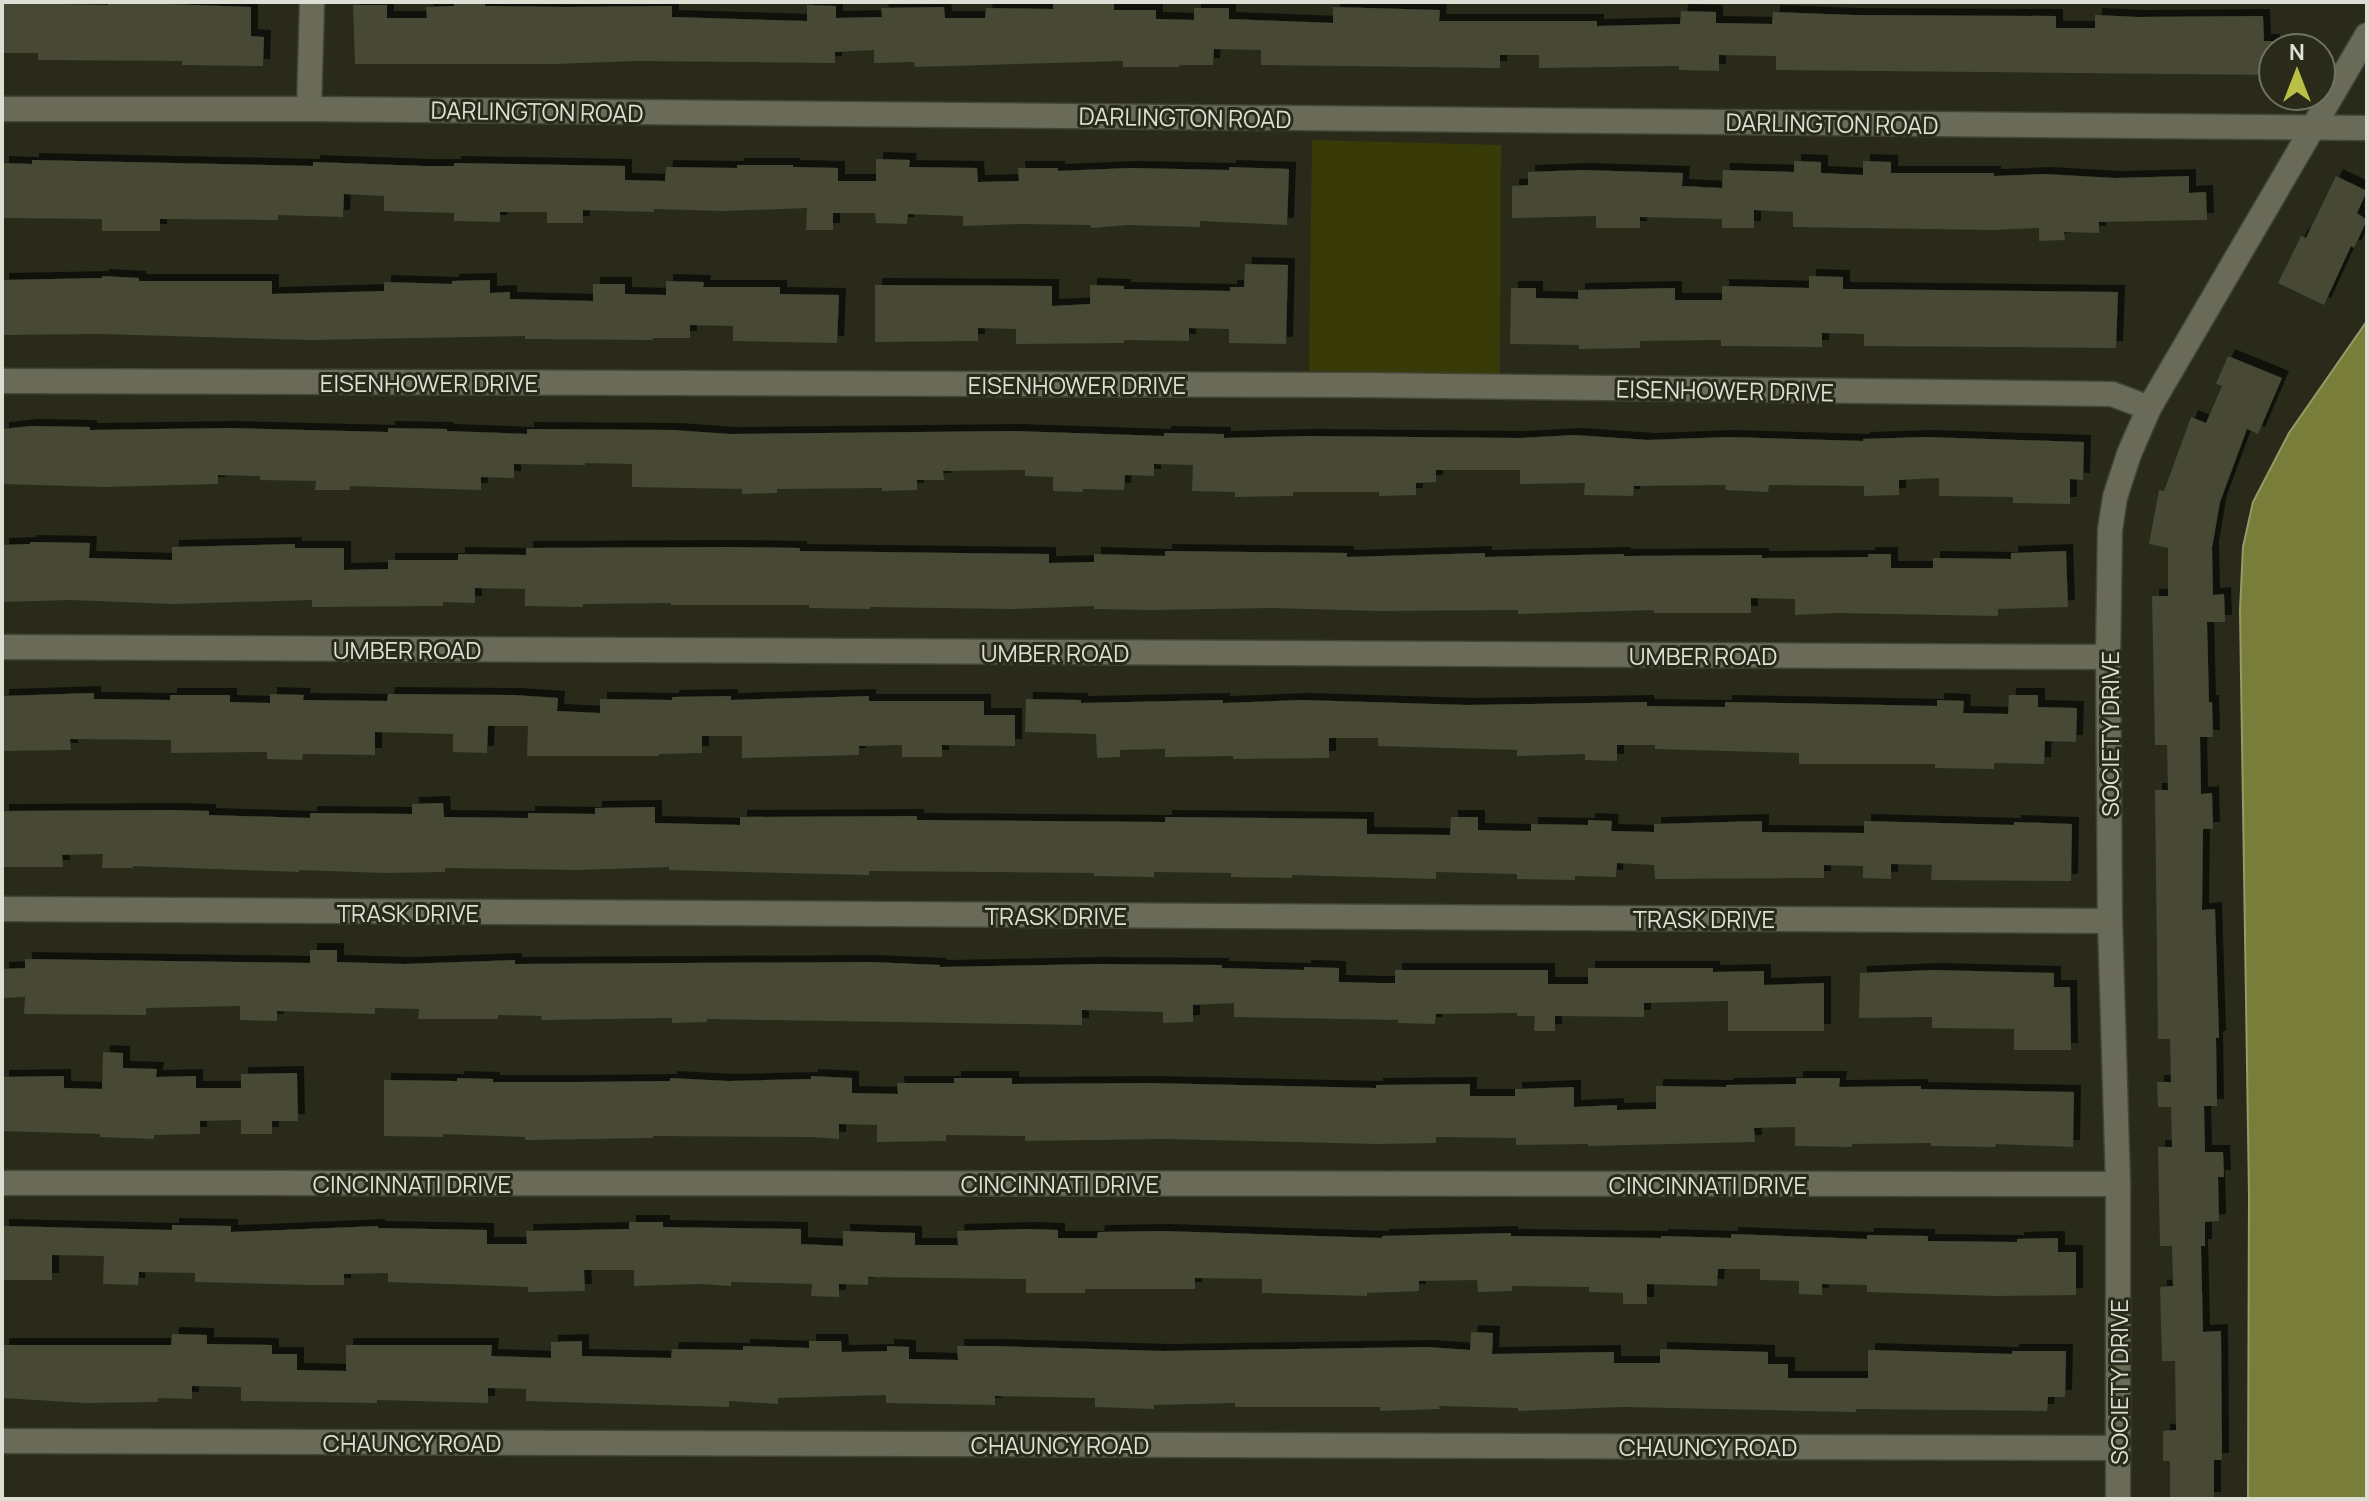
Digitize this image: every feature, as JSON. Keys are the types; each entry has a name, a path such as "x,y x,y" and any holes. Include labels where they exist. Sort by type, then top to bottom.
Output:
{"street":[{"path":"309,109 312,2"},
{"name":"SOCIETY DRIVE","path":"2118,1499 2118,1184 2110,921 2108,657 2110,530 2115,497 2149,408 2367,35"},
{"name":"DARLINGTON ROAD","path":"2,109 309,109 2367,128"},
{"name":"EISENHOWER DRIVE","path":"2,381 1365,385 2112,394 2149,408"},
{"name":"UMBER ROAD","path":"2,647 2108,657"},
{"name":"TRASK DRIVE","path":"2,909 2110,921"},
{"name":"CINCINNATI DRIVE","path":"2,1183 2118,1184"},
{"name":"CHAUNCY ROAD","path":"2,1441 2118,1448"}],"shaded area":[{"path":"1312,140 1501,145 1500,375 1309,371"},
{"path":"2367,321 2367,1499 2248,1499 2249,1195 2240,610 2243,547 2253,502 2289,433"}],"building":[{"path":"108,2 251,7 251,36 264,37 263,66 182,65 182,61 38,60 38,53 2,53 2,3 108,5"},
{"path":"454,2 485,2 485,6 672,6 672,17 807,21 807,5 836,6 836,18 882,17 881,8 944,7 945,18 985,18 986,8 1053,9 1053,4 1114,3 1114,10 1156,10 1156,19 1194,20 1194,8 1229,8 1229,19 1333,23 1333,7 1440,10 1439,21 1597,21 1597,26 1680,24 1681,11 1716,12 1716,23 1772,24 1773,12 2056,16 2056,28 2095,28 2095,15 2263,16 2264,32 2257,32 2257,75 1776,70 1776,56 1719,55 1719,71 1679,70 1679,66 1539,68 1539,55 1500,55 1500,68 1261,65 1261,50 1214,49 1213,65 1179,67 1123,67 1123,61 915,67 914,62 874,63 874,50 835,52 835,63 636,61 355,64 353,5 387,5 387,18 427,18 426,7 454,6"},
{"path":"876,159 910,160 909,167 977,168 978,182 1019,181 1018,168 1058,168 1058,171 1130,168 1229,170 1229,167 1289,169 1287,225 1200,221 1200,227 963,226 963,216 908,214 907,224 876,223 875,213 833,213 833,230 806,230 807,208 724,211 654,209 654,212 583,210 583,223 547,223 547,212 500,212 500,222 454,221 454,213 384,211 384,196 344,194 343,217 278,215 278,220 160,219 160,231 102,231 102,219 2,218 2,163 32,164 32,160 313,166 313,162 424,166 454,166 454,163 625,166 625,180 665,181 666,167 793,165 838,168 838,181 876,181"},
{"path":"1794,161 1821,162 1821,173 1863,175 1863,161 1891,162 1891,173 2044,174 2115,178 2189,176 2189,193 2206,192 2207,220 2099,222 2099,233 2064,232 2065,240 2039,241 2039,228 1793,227 1793,212 1754,210 1754,228 1722,228 1722,219 1640,217 1640,228 1596,228 1596,216 1512,218 1512,186 1528,185 1528,172 1683,173 1682,186 1722,188 1723,170 1794,172"},
{"path":"2336,176 2367,191 2357,213 2367,220 2354,248 2351,246 2324,305 2278,283 2301,236 2306,238"},
{"path":"1245,264 1288,265 1286,344 1229,343 1229,329 1189,328 1189,341 1016,344 1016,329 978,328 978,341 875,342 875,285 1052,286 1052,306 1090,304 1090,285 1124,286 1124,289 1230,291 1230,287 1244,287"},
{"path":"102,276 139,278 139,281 272,281 272,294 384,291 384,282 452,284 452,281 490,280 490,293 510,292 510,299 593,301 593,284 625,284 625,294 666,295 666,281 704,282 703,287 780,287 780,294 839,295 837,343 733,341 733,326 690,325 690,338 653,340 525,339 525,336 311,340 100,334 2,335 2,280"},
{"path":"1809,276 1843,277 1843,289 2118,292 2116,348 1864,346 1864,334 1822,333 1822,347 1721,346 1721,340 1640,341 1640,348 1579,349 1579,345 1510,344 1511,288 1536,288 1536,298 1578,299 1578,290 1675,288 1675,300 1722,300 1722,286 1809,288"},
{"path":"2228,356 2282,378 2258,434 2247,429 2220,502 2212,548 2213,595 2224,594 2225,622 2207,622 2213,737 2200,737 2201,794 2212,793 2213,829 2203,829 2202,910 2215,909 2219,1038 2216,1038 2217,1106 2204,1106 2205,1152 2223,1152 2224,1177 2218,1177 2219,1221 2205,1222 2205,1246 2201,1246 2203,1332 2221,1331 2222,1460 2214,1460 2214,1499 2170,1499 2170,1461 2163,1461 2163,1431 2176,1430 2175,1361 2162,1361 2160,1287 2173,1286 2172,1246 2160,1246 2158,1147 2172,1147 2171,1107 2158,1107 2157,1082 2171,1082 2170,1039 2158,1039 2155,790 2168,790 2167,745 2155,745 2152,596 2168,596 2168,548 2149,544 2159,490 2164,491 2191,417 2206,423 2222,386 2216,384"},
{"path":"90,427 90,430 230,428 388,432 388,428 527,434 527,429 673,430 730,434 1013,431 1164,436 1164,433 1224,434 1224,438 1519,438 1575,435 1648,440 1727,437 1863,441 1926,437 2084,442 2083,480 2070,479 2070,504 2013,503 2013,497 1939,496 1939,478 1899,480 1899,495 1864,496 1864,486 1769,485 1768,492 1725,490 1726,485 1634,486 1633,496 1584,495 1585,483 1520,484 1520,470 1436,470 1436,482 1416,483 1416,495 1293,492 1293,496 1235,497 1235,492 1192,491 1193,465 1154,464 1154,476 1125,475 1124,490 1083,489 1083,492 1053,491 1053,477 1025,476 1025,470 943,471 944,480 917,480 917,490 777,489 777,493 742,494 742,489 632,487 632,464 585,463 514,464 514,478 481,477 481,490 350,486 350,490 315,490 316,481 260,480 260,476 218,475 218,484 104,487 2,484 2,429"},
{"path":"90,543 89,558 172,560 172,547 295,544 295,548 344,548 344,570 388,569 388,560 458,560 458,554 526,555 526,548 729,547 800,548 800,551 1049,554 1049,563 1094,562 1094,554 1165,556 1165,551 1347,553 1347,557 1485,553 1485,557 1624,554 1762,555 1762,558 1891,554 1891,568 1933,568 1933,558 2011,559 2011,553 2066,551 2068,607 1998,609 1998,616 1795,615 1795,599 1751,598 1751,613 1654,613 1654,610 1518,614 1518,610 1153,610 1094,609 1094,606 870,609 671,603 583,604 583,607 525,606 525,589 475,588 475,603 443,602 443,606 312,607 312,600 173,604 70,600 2,602 2,545"},
{"path":"94,693 94,699 170,700 170,695 230,695 230,702 270,703 270,694 304,695 303,700 387,701 388,694 514,695 558,698 557,711 600,713 600,699 672,700 672,697 731,696 731,700 869,696 869,701 984,701 984,715 1015,715 1015,746 942,745 942,757 902,757 902,745 859,746 859,755 742,758 742,736 702,736 702,753 527,756 528,726 488,726 487,753 453,752 453,734 375,732 375,755 303,754 302,760 267,759 267,752 171,753 171,740 70,739 71,750 2,751 2,696"},
{"path":"2009,695 2038,695 2038,707 2077,708 2076,742 2045,741 2044,764 1994,763 1994,769 1935,768 1935,764 1799,764 1799,753 1655,749 1655,745 1617,745 1617,761 1585,760 1585,754 1517,756 1517,750 1378,746 1378,738 1329,738 1329,758 1165,757 1165,749 1120,750 1120,757 1097,758 1096,734 1025,732 1026,699 1081,700 1081,703 1302,700 1467,705 1647,702 1647,706 1725,707 1725,702 1937,706 1937,700 1964,701 1963,713 2008,714"},
{"path":"443,803 444,817 528,818 528,813 595,814 595,808 655,807 655,823 740,825 740,817 917,816 917,820 1165,822 1165,817 1367,819 1367,834 1450,835 1451,817 1478,817 1478,830 1531,831 1531,824 1588,825 1588,820 1612,821 1611,831 1654,832 1654,824 1762,821 1762,832 1864,833 1864,821 2072,824 2071,881 1931,880 1932,865 1891,864 1891,879 1863,878 1863,866 1824,865 1824,878 1655,879 1654,865 1617,863 1616,877 1575,876 1575,880 1517,879 1517,874 1436,872 1436,879 1292,875 1292,878 1231,877 1231,873 1154,872 1154,877 1094,876 1094,873 869,871 869,875 669,870 669,867 299,872 133,866 102,868 103,854 62,855 63,867 2,867 2,811 172,810 209,811 209,815 310,818 310,813 412,814 412,804"},
{"path":"310,950 337,950 337,962 404,964 515,960 515,964 869,962 940,967 1096,964 1222,965 1222,968 1304,970 1304,967 1339,968 1339,982 1379,983 1395,983 1395,970 1548,970 1548,984 1588,984 1588,968 1713,968 1713,972 1764,971 1764,985 1824,983 1824,1031 1728,1031 1728,1001 1644,1003 1644,1017 1555,1016 1555,1031 1534,1031 1535,1016 1517,1016 1517,1013 1436,1014 1435,1024 1398,1023 1398,1020 1234,1017 1234,1003 1193,1005 1193,1022 1163,1023 1163,1012 1082,1010 1082,1025 707,1019 707,1022 672,1023 672,1018 541,1020 542,1016 498,1015 498,1019 418,1019 419,1009 375,1008 375,1014 277,1011 277,1021 240,1020 240,1006 146,1008 146,1015 24,1014 25,997 2,998 2,969 25,968 25,959 310,963"},
{"path":"1933,970 2054,973 2054,987 2070,987 2071,1050 2014,1050 2014,1029 1932,1028 1932,1017 1859,1018 1860,973"},
{"path":"103,1052 123,1053 123,1068 157,1069 156,1077 196,1076 196,1088 241,1088 241,1074 297,1073 298,1121 272,1121 272,1134 241,1134 241,1120 200,1121 200,1134 154,1135 154,1139 2,1131 2,1077 64,1076 64,1088 102,1089"},
{"path":"811,1076 852,1078 852,1093 898,1094 897,1083 954,1083 954,1078 1012,1078 1012,1084 1149,1083 1376,1088 1376,1085 1470,1084 1470,1096 1515,1096 1515,1089 1574,1087 1574,1107 1617,1105 1617,1110 1656,1109 1656,1086 1796,1084 1796,1078 1840,1078 1839,1087 1921,1086 1921,1089 2074,1092 2073,1147 1996,1144 1995,1147 1931,1146 1931,1143 1795,1146 1795,1127 1754,1128 1755,1142 1588,1146 1516,1145 1516,1138 1436,1137 1436,1143 1377,1144 1164,1139 1025,1141 1025,1136 946,1135 946,1141 877,1142 877,1125 839,1124 839,1139 653,1136 525,1140 525,1137 443,1134 443,1137 384,1136 384,1080 457,1081 457,1078 493,1079 493,1082 580,1082 670,1081 670,1078 728,1081 811,1079"},
{"path":"629,1222 663,1222 663,1227 801,1229 801,1244 843,1246 843,1231 915,1233 915,1245 958,1245 957,1231 1026,1229 1058,1230 1058,1238 1097,1238 1098,1232 1163,1231 1382,1238 1511,1233 1511,1236 1661,1238 1731,1238 1731,1234 1867,1239 1867,1235 1928,1236 1928,1241 2017,1242 2017,1239 2058,1238 2058,1252 2076,1252 2076,1295 1867,1292 1867,1285 1822,1284 1822,1295 1799,1294 1799,1281 1760,1280 1760,1269 1718,1269 1717,1286 1647,1284 1647,1304 1623,1304 1623,1293 1589,1292 1589,1287 1512,1286 1512,1291 1478,1292 1477,1280 1419,1281 1419,1291 1367,1293 1367,1296 1262,1293 1262,1279 1195,1278 1195,1289 1085,1289 1085,1293 1026,1293 1026,1279 868,1277 868,1285 839,1284 839,1297 811,1296 812,1284 731,1282 731,1286 634,1286 634,1270 584,1270 585,1291 528,1292 528,1287 388,1282 388,1273 344,1274 344,1285 310,1285 195,1282 195,1273 139,1272 138,1285 103,1284 104,1256 52,1255 52,1280 2,1280 2,1226 172,1230 172,1225 231,1226 231,1232 378,1226 487,1230 487,1244 527,1244 526,1231 629,1229"},
{"path":"1471,1332 1493,1333 1492,1354 1614,1352 1614,1363 1660,1363 1660,1349 1768,1352 1768,1364 1788,1364 1788,1378 1868,1378 1868,1350 2012,1354 2012,1351 2066,1351 2065,1397 2048,1397 2047,1411 1856,1409 1856,1412 1624,1407 1518,1411 1518,1408 1439,1406 1440,1409 1380,1411 1380,1407 1235,1407 1235,1403 1154,1405 1154,1409 1095,1407 1095,1398 995,1396 995,1405 886,1403 886,1395 778,1398 778,1404 729,1401 729,1407 526,1401 526,1389 488,1388 488,1403 241,1401 241,1387 192,1386 192,1399 158,1398 158,1402 86,1403 2,1398 2,1345 171,1345 172,1334 207,1335 207,1344 272,1345 272,1354 297,1354 297,1370 346,1371 346,1345 492,1345 491,1356 551,1358 551,1342 582,1341 582,1356 671,1358 672,1349 743,1350 743,1346 809,1348 809,1341 841,1341 842,1352 887,1351 887,1346 909,1347 909,1359 958,1360 957,1346 1164,1351 1427,1347 1470,1350"}]}
